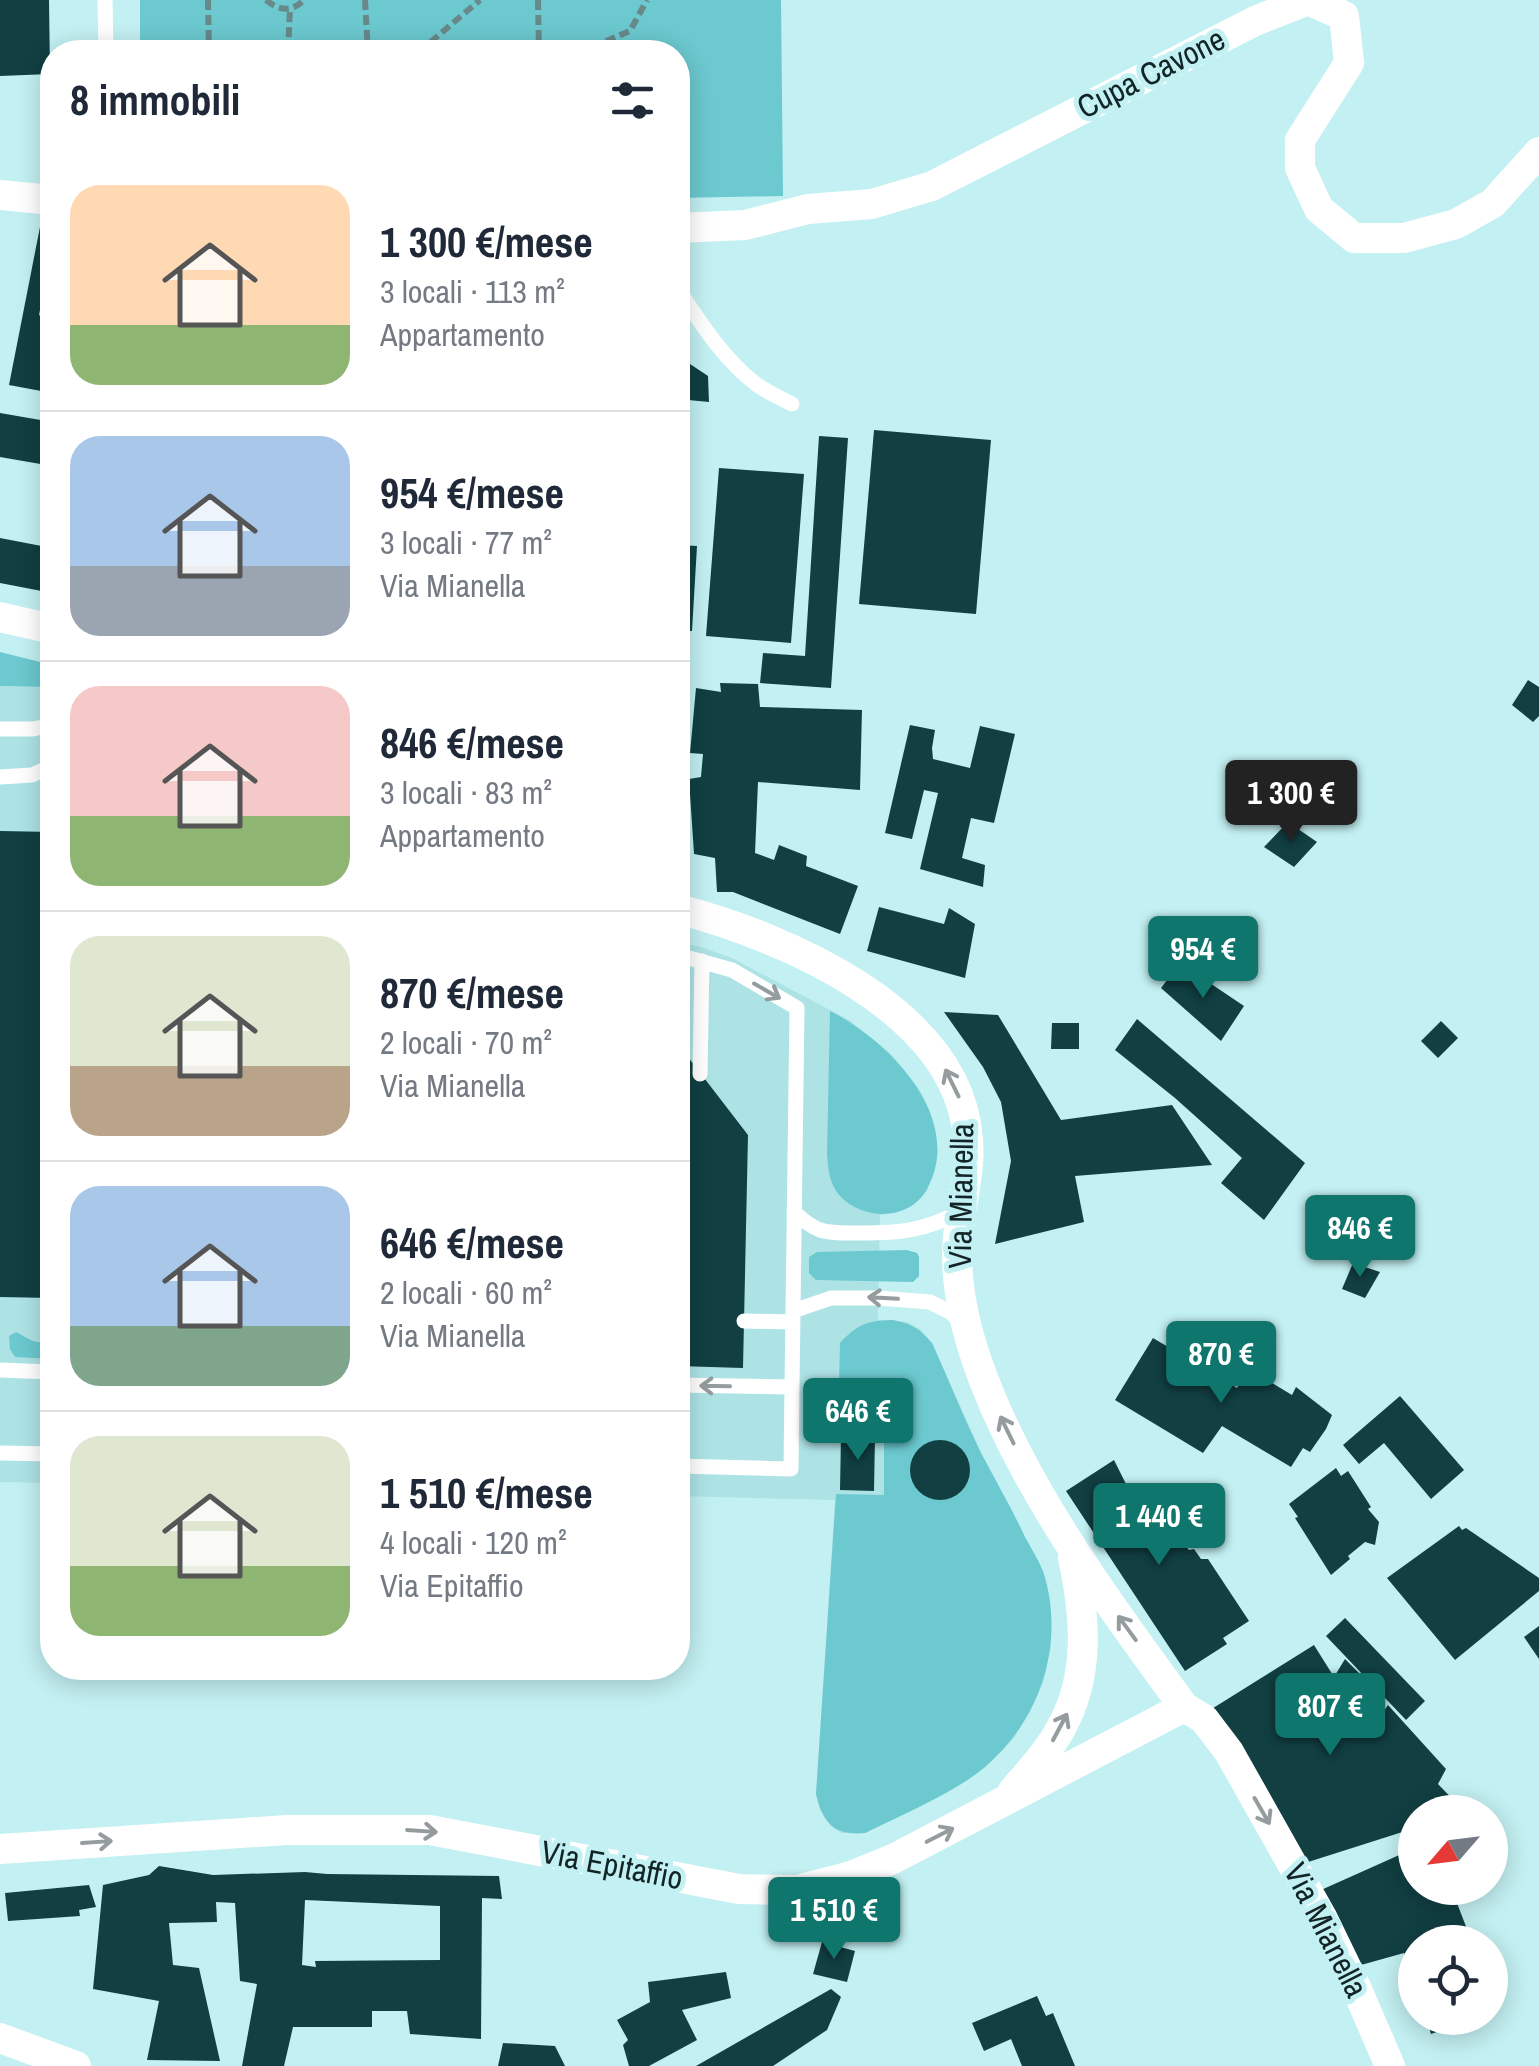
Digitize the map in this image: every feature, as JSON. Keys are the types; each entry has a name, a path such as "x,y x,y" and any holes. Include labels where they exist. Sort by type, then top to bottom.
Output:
{"street":[{"name":"Cupa Cavone","path":"690,227 745,225 808,210 872,204 932,186 1254,21 1308,0 1344,16 1349,62 1300,140 1300,168 1319,209 1354,238 1404,238 1456,224 1493,203 1539,152"},
{"path":"0,195 40,199"},
{"path":"0,617 40,626"},
{"name":"Via Mianella","path":"690,912 718,919 850,981 894,1011 942,1062 964,1112 968,1141 957,1266 966,1327 1005,1427 1070,1546 1184,1707 1204,1719 1238,1769 1322,1917 1390,2066"},
{"path":"1001,1804 1045,1753 1063,1726 1076,1692 1083,1655 1083,1620 1070,1546"},
{"name":"Via Epitaffio","path":"0,1849 287,1830 430,1830 739,1889 797,1890 851,1876 893,1859 1184,1707"},
{"path":"0,2038 35,2058 76,2066"}],"lane":[{"path":"105,0 106,40"},
{"path":"690,307 730,359 756,385 792,404"},
{"path":"0,729 40,728"},
{"path":"0,777 40,771"},
{"path":"690,958 732,970 796,1008 791,1468 690,1466"},
{"path":"700,1074 702,961"},
{"path":"794,1212 806,1224 820,1230 891,1233 935,1225 962,1211"},
{"path":"744,1321 793,1316 831,1298 878,1298 930,1302 950,1312 966,1327"},
{"path":"0,1370 40,1372"},
{"path":"690,1385 792,1387"},
{"path":"0,1453 40,1454"}],"path":[{"path":"208,0 209,40"},
{"path":"266,0 290,9 304,0"},
{"path":"366,0 368,40"},
{"path":"433,40 480,0"},
{"path":"538,0 539,40"},
{"path":"608,40 630,30 647,0"},
{"path":"289,40 290,9"}],"shaded area":[{"path":"140,0 781,0 783,196 690,198 690,40 140,40"},
{"path":"0,652 40,662 40,687 0,686"},
{"path":"0,686 40,687 40,1483 0,1482"},
{"path":"690,945 732,958 849,1020 891,1054 919,1089 930,1111 937,1155 927,1191 914,1204 880,1215 878,1320 907,1322 920,1329 932,1343 980,1450 1042,1571 1050,1607 1051,1647 1044,1680 1014,1738 965,1782 865,1833 841,1833 830,1825 816,1794 835,1500 690,1496"},
{"path":"830,1011 875,1041 896,1061 929,1109 936,1135 936,1162 919,1200 898,1212 861,1210 840,1196 831,1181 827,1153"},
{"path":"907,1250 919,1257 919,1276 913,1282 816,1280 809,1273 809,1257 817,1252"},
{"path":"892,1320 915,1327 932,1343 982,1455 1041,1567 1052,1624 1050,1651 1044,1677 1021,1726 986,1766 928,1803 865,1833 854,1833 838,1830 826,1820 816,1794 836,1494 884,1495 884,1428 838,1426 840,1343 863,1325"},
{"path":"16,1332 40,1342 40,1358 15,1357 9,1336"}],"building":[{"path":"0,0 49,0 50,40 40,40 40,74 0,76"},
{"path":"40,227 40,391 9,385"},
{"path":"690,364 708,376 709,402 690,400"},
{"path":"0,413 40,420 40,464 0,457"},
{"path":"874,430 991,440 976,614 859,604"},
{"path":"819,436 848,438 831,688 760,683 763,653 805,656"},
{"path":"719,468 804,474 791,643 706,636"},
{"path":"0,538 40,546 40,591 0,583"},
{"path":"690,546 697,546 690,631"},
{"path":"1528,680 1539,687 1539,716 1533,722 1512,705"},
{"path":"720,683 758,684 760,707 862,710 860,790 758,782 755,853 774,860 779,845 807,856 806,866 858,886 840,934 733,892 717,892 715,858 694,854 690,779 701,777 703,754 690,753 696,688 721,692"},
{"path":"910,725 935,730 933,759 970,768 980,726 1015,734 994,823 971,818 962,858 985,865 983,887 920,869 938,793 924,790 912,839 885,833"},
{"path":"1288,822 1317,842 1294,867 1264,847"},
{"path":"0,831 40,832 40,1298 0,1297"},
{"path":"879,907 944,924 949,908 975,924 965,978 867,951"},
{"path":"1180,963 1244,1006 1221,1041 1161,988"},
{"path":"944,1012 998,1015 1061,1120 1172,1105 1212,1165 1075,1176 1084,1222 995,1244 1011,1161 1001,1102 983,1067"},
{"path":"1137,1019 1305,1163 1264,1220 1221,1183 1242,1158 1115,1050"},
{"path":"1441,1021 1458,1038 1438,1058 1421,1041"},
{"path":"1052,1023 1079,1023 1079,1049 1051,1049"},
{"path":"690,1060 748,1135 743,1368 690,1366"},
{"path":"1353,1263 1380,1272 1365,1298 1342,1289"},
{"path":"1153,1338 1237,1388 1249,1369 1292,1395 1296,1387 1332,1415 1326,1429 1310,1452 1303,1448 1291,1467 1222,1426 1203,1453 1115,1400"},
{"path":"1400,1396 1464,1470 1431,1499 1384,1443 1359,1464 1343,1445"},
{"path":"841,1435 875,1436 874,1491 840,1490"},
{"path":"940,1440 961,1449 970,1470 961,1491 940,1500 919,1491 910,1470 919,1449"},
{"path":"1114,1460 1132,1496 1140,1491 1189,1550 1194,1549 1201,1559 1208,1559 1249,1621 1223,1638 1227,1644 1185,1671 1066,1491"},
{"path":"1336,1468 1341,1476 1348,1471 1379,1522 1375,1545 1365,1542 1331,1575 1289,1504"},
{"path":"1459,1526 1539,1578 1539,1591 1455,1660 1387,1578"},
{"path":"1345,1618 1425,1701 1406,1720 1326,1636"},
{"path":"1539,1626 1539,1659 1524,1637"},
{"path":"1314,1645 1334,1677 1345,1659 1363,1677 1348,1695 1375,1724 1388,1705 1446,1769 1438,1784 1449,1795 1398,1795 1398,1833 1305,1863 1210,1710"},
{"path":"1398,1856 1398,1905 1458,1905 1465,1925 1398,1925 1398,1955 1361,1965 1321,1890"},
{"path":"159,1866 213,1875 305,1872 499,1876 502,1899 482,1898 481,2039 410,2034 407,2011 372,2011 372,2027 293,2027 284,2066 242,2066 257,1984 240,1981 235,1903 216,1902 217,1922 169,1923 173,1965 199,1968 220,2061 147,2060 159,2001 93,1989 103,1885 149,1875","holes":["305,1900 440,1906 440,1960 315,1961 316,1967 302,1965"]},
{"path":"89,1885 96,1907 79,1910 80,1916 8,1921 5,1893"},
{"path":"822,1942 855,1951 847,1982 813,1974"},
{"path":"726,1972 731,1998 682,2010 697,2040 649,2066 629,2066 623,2045 628,2040 617,2020 650,2002 648,1982"},
{"path":"831,1989 841,1997 827,2030 773,2066 696,2066"},
{"path":"1037,1996 1046,2016 1053,2013 1075,2066 1022,2066 1011,2039 984,2051 972,2023"},
{"path":"503,2043 555,2046 565,2066 498,2066"}]}
